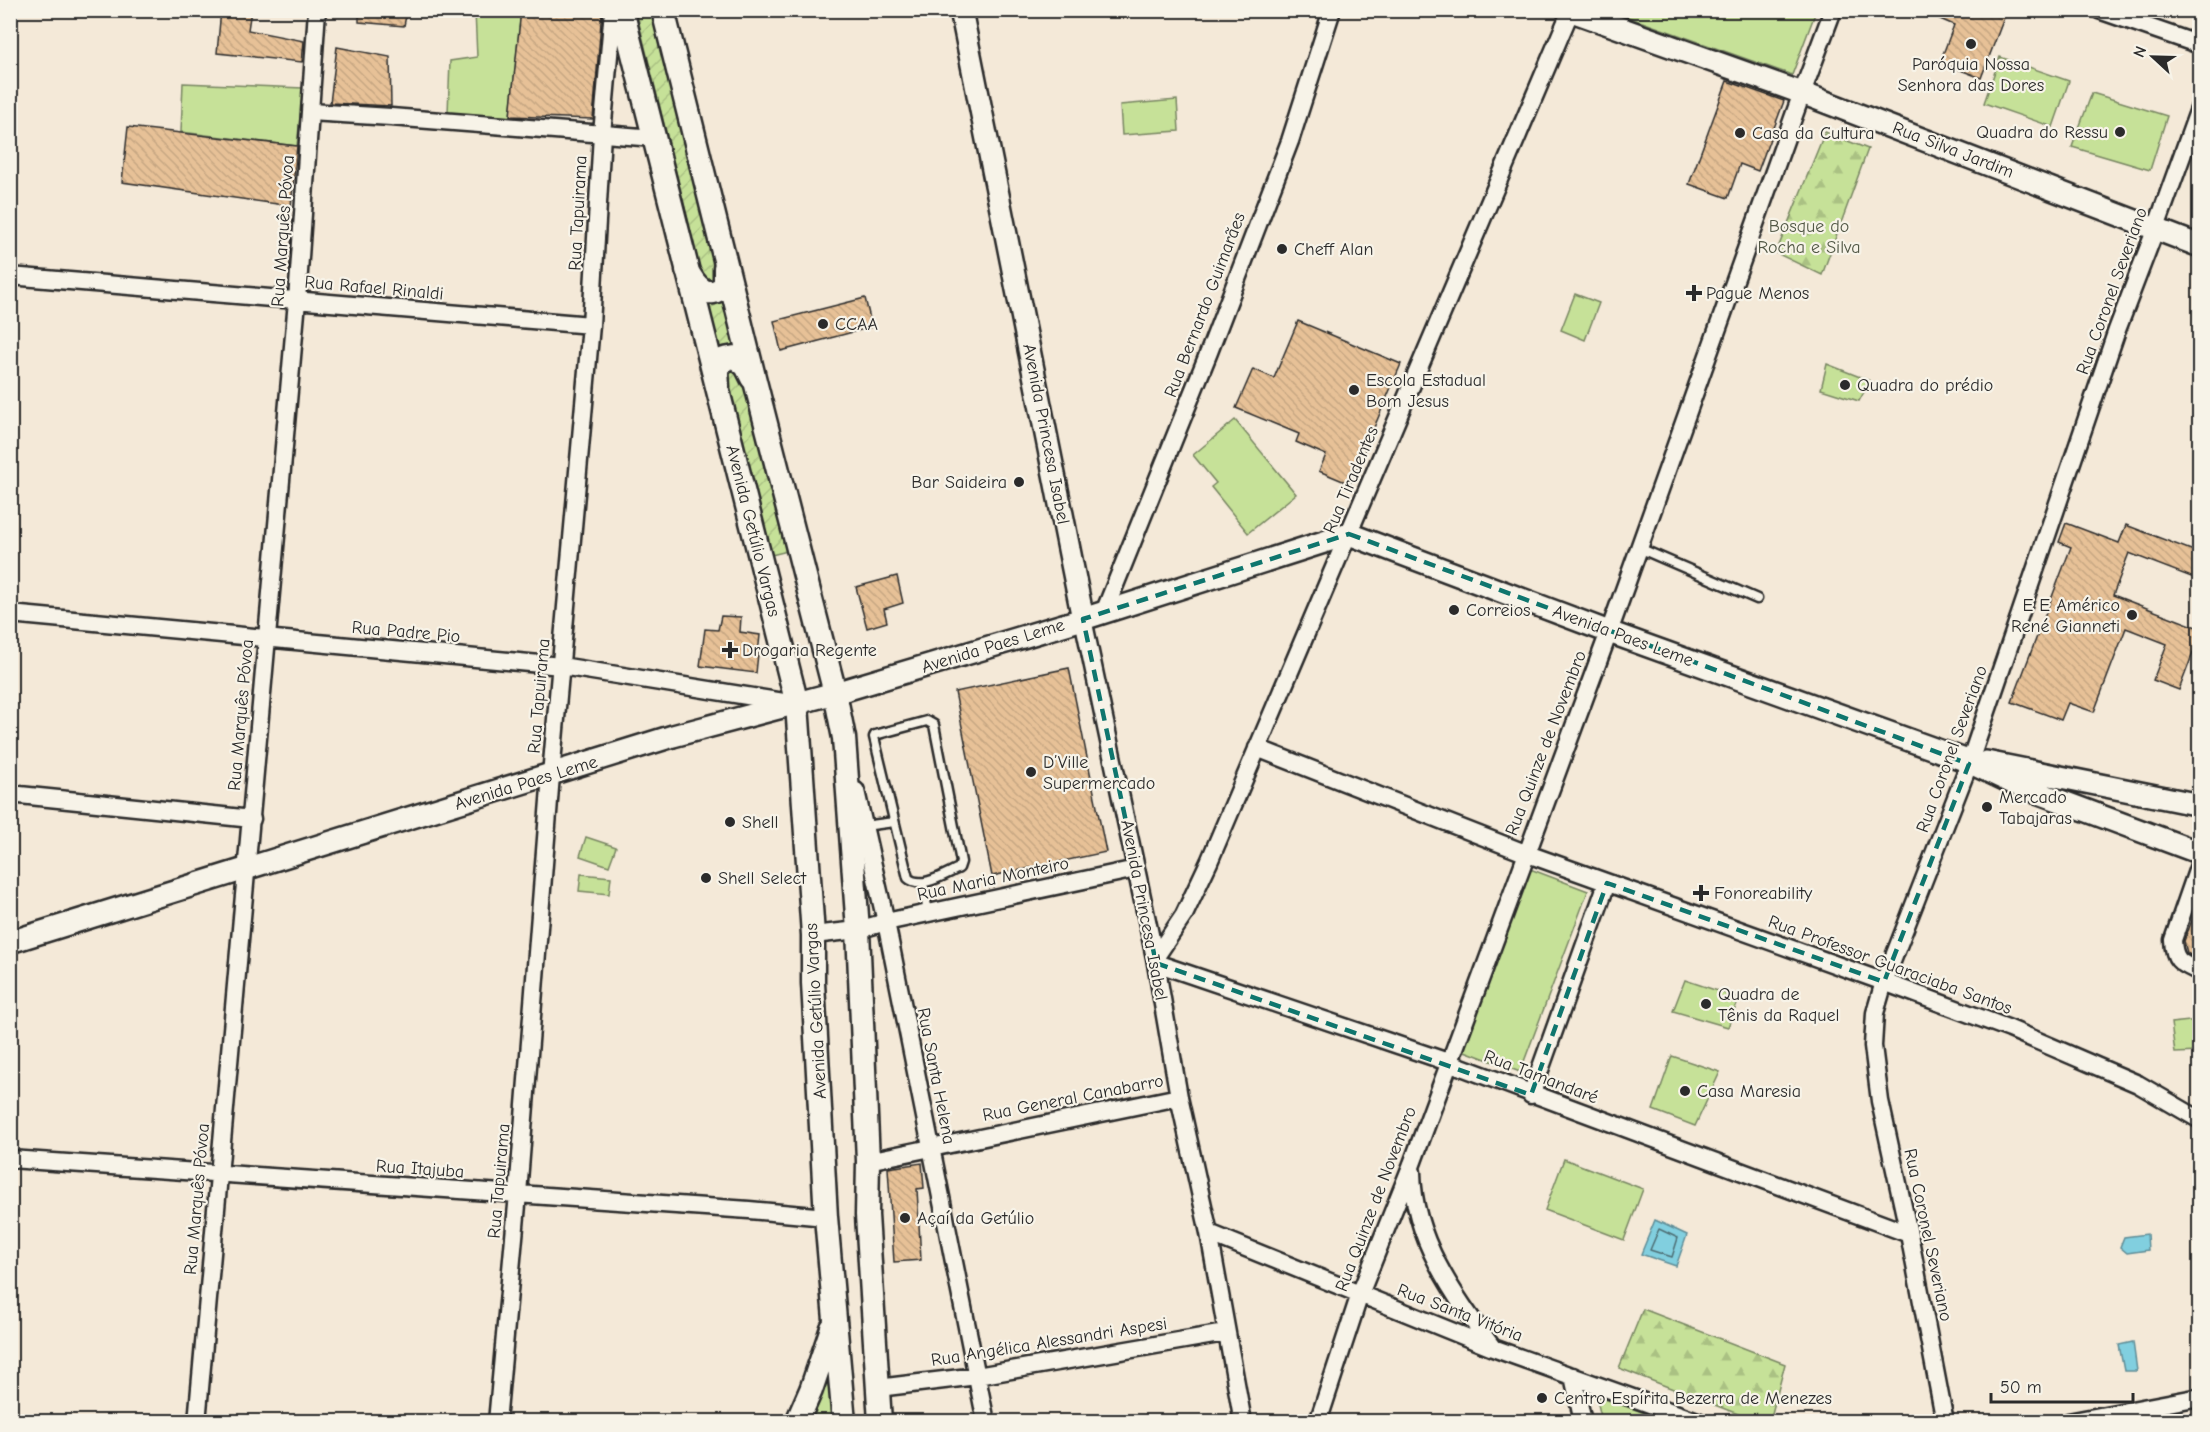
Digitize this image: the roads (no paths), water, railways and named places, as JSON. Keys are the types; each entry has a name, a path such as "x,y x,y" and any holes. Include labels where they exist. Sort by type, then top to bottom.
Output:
{"main road":[{"name":"Avenida Getúlio Vargas","path":"622,10 797,704 813,935 813,983 826,1218 844,1422"},
{"path":"663,10 835,693 844,738 858,930 868,1161 867,1215 880,1422"},
{"path":"685,266 694,283 702,290 719,291 725,285 725,259"},
{"path":"718,391 717,370 724,359 735,357 746,366 756,385"},
{"path":"833,1278 844,1278 858,1285 873,1312"},
{"path":"797,1422 812,1390 835,1318"}],"street":[{"name":"Rua Marquês Póvoa","path":"197,1422 297,301 317,10"},
{"name":"Rua Tapuirama","path":"496,1422 518,1194 551,775 591,325 602,134 613,10"},
{"name":"Avenida Princesa Isabel","path":"961,10 1083,619 1155,960 1179,1097 1209,1233 1243,1422"},
{"name":"Rua Bernardo Guimarães","path":"1105,610 1209,352 1290,141 1332,10"},
{"name":"Rua Quinze de Novembro","path":"1318,1422 1360,1294 1412,1164 1448,1062 1610,632 1833,10"},
{"path":"2098,10 2199,45"},
{"name":"Rua Silva Jardim","path":"1570,11 1802,93 2199,246"},
{"name":"Rua Tiradentes","path":"1155,960 1184,915 1209,862 1570,11"},
{"name":"Rua Coronel Severiano","path":"1945,1422 1910,1234 1880,1101 1873,1046 1875,1013 1884,982 1967,760 2116,330 2156,228 2199,106"},
{"path":"310,112 654,138"},
{"name":"Rua Rafael Rinaldi","path":"10,276 591,325"},
{"name":"Avenida Paes Leme","path":"10,942 673,736 797,704 1083,619 1105,610 1349,534 1610,632 1967,760"},
{"name":"Rua Padre Pio","path":"10,614 561,666 797,704"},
{"name":"Rua Santa Helena","path":"844,738 886,922 986,1422"},
{"name":"Rua Professor Guaraciaba Santos","path":"1257,748 1526,853 2010,1029 2138,1084 2199,1120"},
{"path":"1967,760 2199,806"},
{"path":"1967,760 2015,784 2199,853"},
{"path":"10,794 252,819"},
{"path":"2199,862 2173,940 2174,953 2178,961 2199,972"},
{"name":"Rua Maria Monteiro","path":"813,935 858,930 886,922 1136,869"},
{"path":"1531,1095 1607,883"},
{"name":"Rua Tamandaré","path":"1155,960 1448,1062 1531,1095 1910,1234"},
{"name":"Rua General Canabarro","path":"868,1161 1179,1097"},
{"name":"Rua Itajuba","path":"10,1159 826,1218"},
{"path":"1412,1164 1412,1194 1426,1239 1451,1290 1493,1348"},
{"name":"Rua Santa Vitória","path":"1209,1233 1493,1348 1700,1422"},
{"name":"Rua Angélica Alessandri Aspesi","path":"878,1388 977,1376 1226,1333"},
{"path":"1573,1376 1583,1422"},
{"path":"2068,1422 2199,1398"}],"lane":[{"path":"1639,548 1757,598"},
{"path":"927,721 933,725 961,862 959,868 922,883 912,882 908,878 874,737 927,721"},
{"path":"864,826 894,822"},
{"path":"922,883 928,913"}],"water":[{"path":"1655,1220 1687,1235 1676,1266 1641,1254"},
{"path":"2147,1234 2148,1250 2127,1253 2120,1247 2124,1237"},
{"path":"2133,1342 2137,1371 2124,1371 2119,1345"}],"place":[{"name":"Paróquia Nossa Senhora das Dores","path":"1971,44"},
{"name":"Quadra do Ressu","path":"2120,132"},
{"name":"Casa da Cultura","path":"1740,133"},
{"name":"Cheff Alan","path":"1282,249"},
{"name":"Pague Menos","path":"1694,293"},
{"name":"CCAA","path":"823,324"},
{"name":"Quadra do prédio","path":"1845,385"},
{"name":"Escola Estadual Bom Jesus","path":"1354,390"},
{"name":"Bar Saideira","path":"1019,482"},
{"name":"Correios","path":"1454,610"},
{"name":"E E Américo René Gianneti","path":"2132,615"},
{"name":"Drogaria Regente","path":"730,650"},
{"name":"D’Ville Supermercado","path":"1031,772"},
{"name":"Mercado Tabajaras","path":"1987,807"},
{"name":"Shell","path":"730,822"},
{"name":"Shell Select","path":"706,878"},
{"name":"Fonoreability","path":"1701,893"},
{"name":"Quadra de Tênis da Raquel","path":"1706,1004"},
{"name":"Casa Maresia","path":"1685,1091"},
{"name":"Açaí da Getúlio","path":"905,1218"},
{"name":"Centro Espírita Bezerra de Menezes","path":"1542,1398"}],"park label":[{"name":"Bosque do Rocha e Silva","path":"1809,236"}]}
